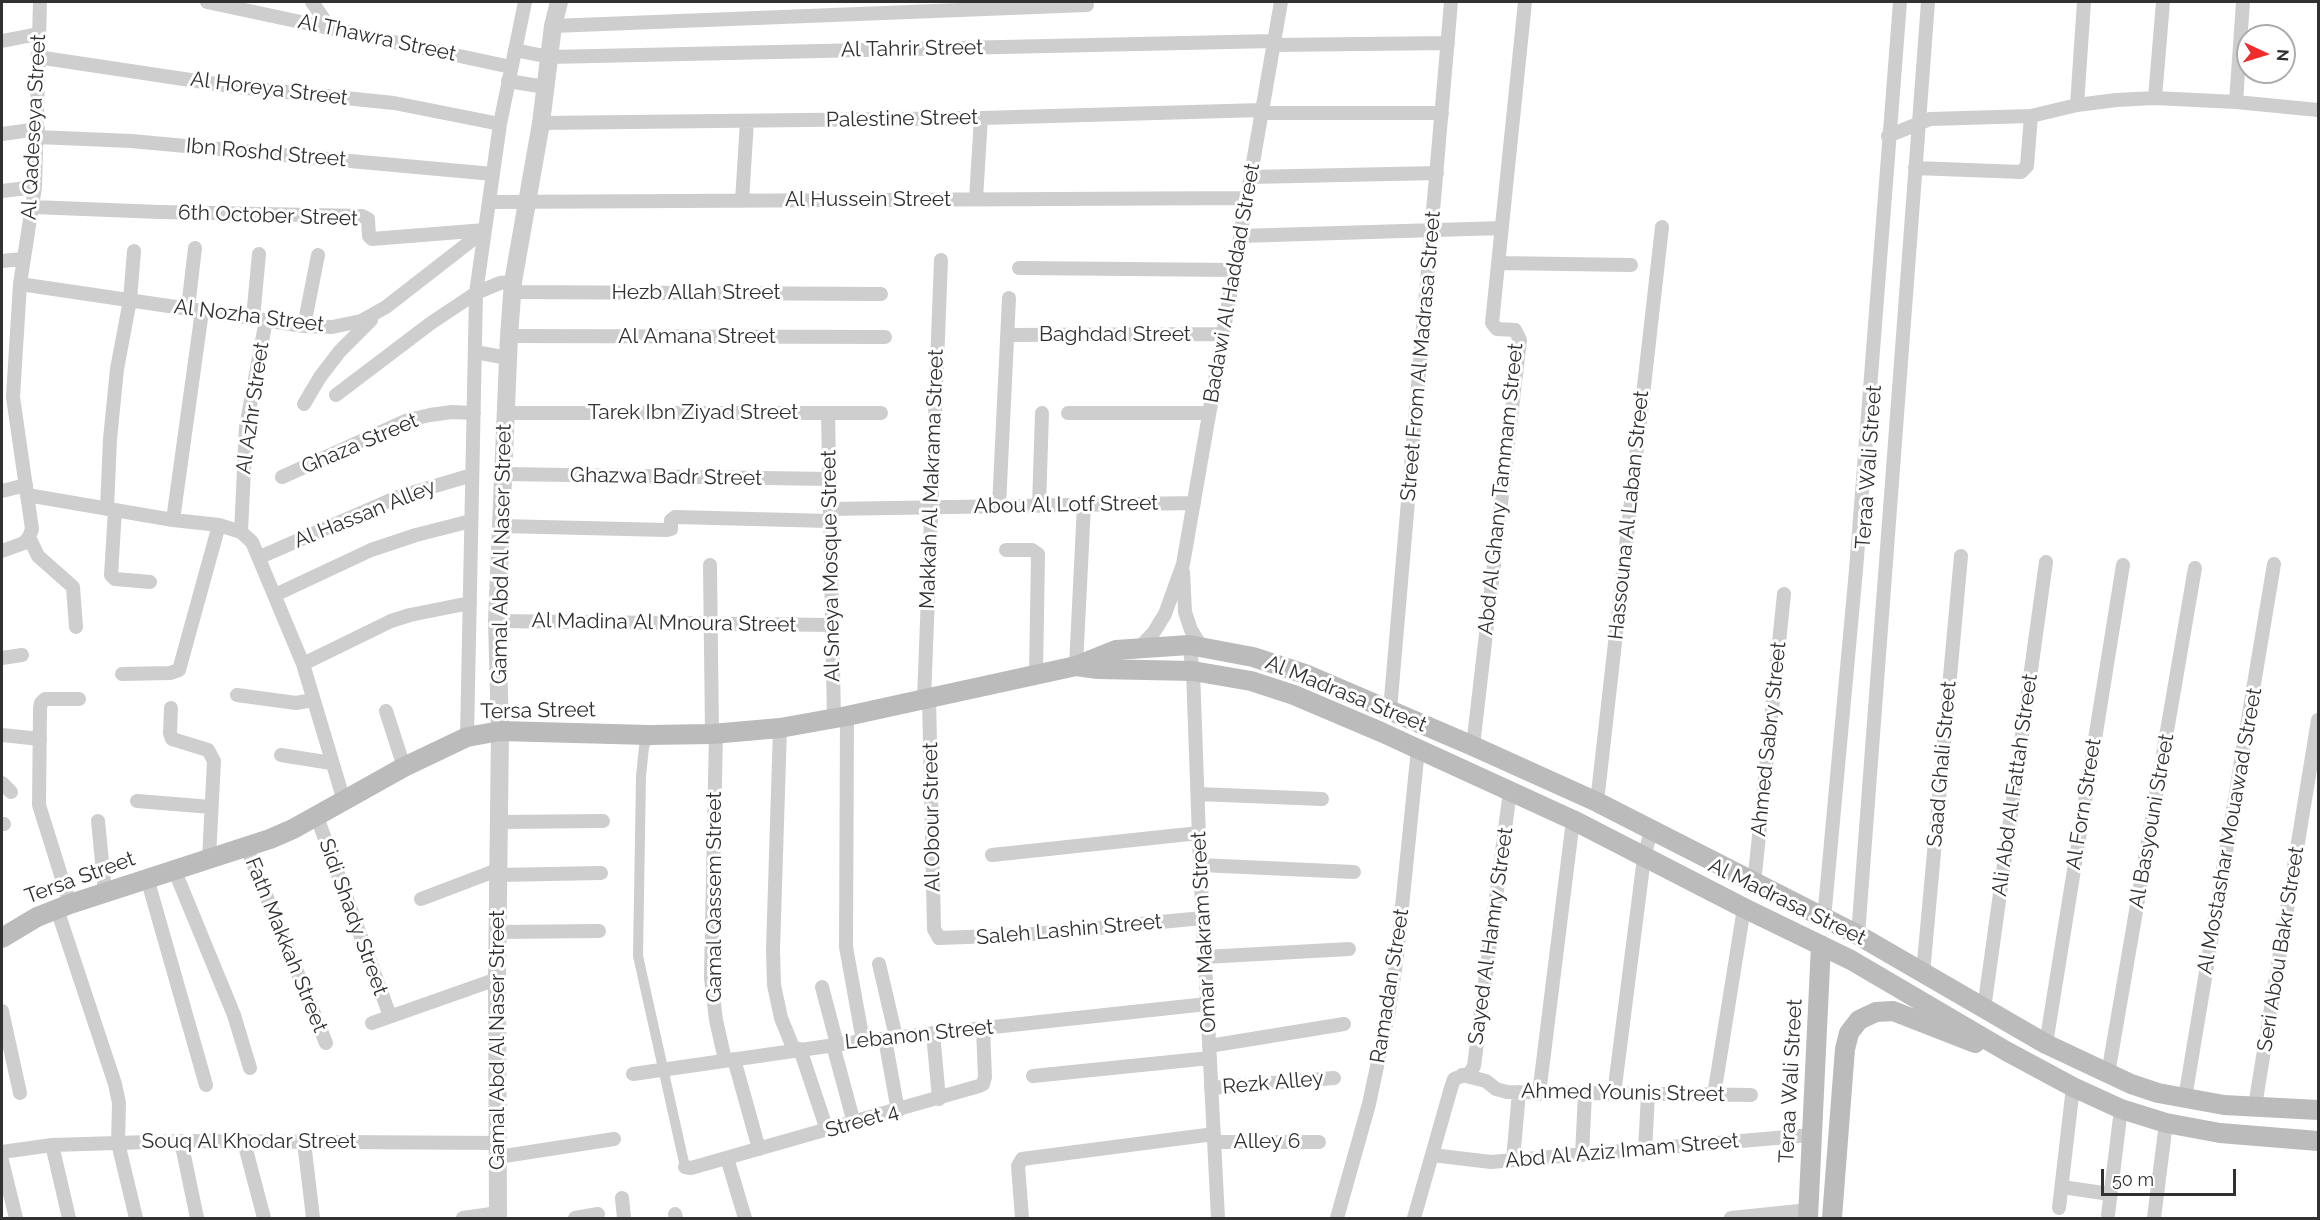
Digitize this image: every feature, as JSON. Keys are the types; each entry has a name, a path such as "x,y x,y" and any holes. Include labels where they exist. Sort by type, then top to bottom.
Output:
{"main road":[{"name":"Al Madrasa Street","path":"1076,666 1116,650 1195,646 1279,665 1390,710 1597,802 1858,935 2046,1044 2109,1074 2140,1087 2185,1098 2224,1104 2319,1110"},
{"name":"Al Madrasa Street","path":"1076,666 1098,669 1193,671 1225,675 1273,687 1418,749 1573,820 1744,909 1851,960 2006,1051 2073,1087 2121,1109 2166,1124 2220,1133 2319,1141"},
{"name":"Tersa Street","path":"2,938 37,917 63,906 293,829 404,767 466,737 500,732 649,735 780,728 1076,666"},
{"name":"Teraa Wali Street","path":"1809,1214 1821,945"},
{"path":"1832,1218 1845,1048 1849,1033 1859,1020 1876,1012 1893,1011 1966,1041 2006,1051"},
{"path":"2220,1133 2224,1104"}],"street":[{"name":"Al Qadeseya Street","path":"29,537 32,529 26,490 7,398 9,328 20,284 35,187 40,2"},
{"name":"Al Thawra Street","path":"207,2 511,67"},
{"path":"312,2 330,28"},
{"name":"Gamal Abd Al Naser Street","path":"466,737 476,293 500,124 525,2"},
{"name":"Gamal Abd Al Naser Street","path":"498,1216 497,979 500,732 497,621 505,412 512,287 541,123 553,26 559,2"},
{"name":"Badawi Al Haddad Street","path":"1140,647 1154,632 1165,614 1183,564 1281,2"},
{"name":"Street From Al Madrasa Street","path":"1390,710 1451,2"},
{"name":"Abd Al Ghany Tammam Street","path":"1473,746 1520,340 1515,330 1497,329 1492,323 1525,2"},
{"name":"Teraa Wali Street","path":"1824,919 1856,570 1900,2"},
{"name":"Teraa Wali Street","path":"1858,935 1928,2"},
{"path":"2077,105 2085,2"},
{"path":"2156,98 2163,2"},
{"path":"2236,102 2243,2"},
{"path":"553,26 1087,5"},
{"path":"2,41 38,34"},
{"name":"Al Tahrir Street","path":"515,50 549,57 1274,43 1448,43"},
{"name":"Al Horeya Street","path":"37,57 237,87 394,103 500,124"},
{"path":"508,81 545,87"},
{"path":"1888,136 1930,119 2031,116 2077,105 2156,98 2236,102 2319,110"},
{"name":"Palestine Street","path":"541,123 1262,112 1442,112"},
{"path":"1915,168 2021,172 2027,166 2031,116"},
{"path":"976,200 981,118"},
{"path":"742,201 747,121"},
{"name":"Ibn Roshd Street","path":"2,134 38,133 493,174"},
{"path":"1251,177 1437,173"},
{"path":"2,191 35,187"},
{"name":"Al Hussein Street","path":"489,202 1247,198"},
{"name":"6th October Street","path":"33,207 362,216 368,219 369,236 372,239 485,230"},
{"name":"Hassouna Al Laban Street","path":"1597,802 1662,227"},
{"path":"1240,236 1502,228"},
{"name":"Al Nozha Street","path":"20,284 304,326 333,327 361,321 386,307 485,230"},
{"path":"188,308 195,248"},
{"path":"134,251 130,300 116,381 110,439 111,575 115,579 150,582"},
{"name":"Al Azhr Street","path":"241,532 246,427 259,319 259,255"},
{"path":"304,326 318,255"},
{"path":"2,261 23,259"},
{"name":"Makkah Al Makrama Street","path":"926,698 941,260"},
{"path":"1498,263 1630,265"},
{"path":"1019,268 1234,270"},
{"name":"Hezb Allah Street","path":"336,395 431,323 476,293 500,282 512,287 881,294"},
{"path":"999,506 1009,298"},
{"path":"304,405 320,377 340,351 362,327 386,307"},
{"path":"173,520 202,310"},
{"name":"Baghdad Street","path":"1008,335 1223,334"},
{"name":"Al Amana Street","path":"509,336 885,337"},
{"path":"475,352 508,358"},
{"name":"Ghaza Street","path":"282,477 408,420 452,412 474,414"},
{"name":"Tarek Ibn Ziyad Street","path":"505,412 881,413"},
{"path":"1039,506 1042,412"},
{"name":"Al Sneya Mosque Street","path":"828,413 832,625 841,717"},
{"path":"1068,413 1209,413"},
{"name":"Ghazwa Badr Street","path":"503,474 829,479"},
{"name":"Al Hassan Alley","path":"260,556 387,501 472,475"},
{"path":"2,491 26,490 111,509 219,525 241,532 260,556 303,664 344,801"},
{"name":"Abou Al Lotf Street","path":"501,526 669,530 671,520 675,517 830,515 931,507 1194,503"},
{"path":"1076,666 1084,505"},
{"path":"275,595 371,550 416,535 471,521"},
{"path":"122,674 170,673 179,670 219,525"},
{"path":"2,551 16,547 29,537 38,556 73,587 76,627"},
{"path":"1006,550 1032,550 1038,554 1036,674"},
{"name":"Saad Ghali Street","path":"1923,973 1961,556"},
{"name":"Ali Abd Al Fattah Street","path":"1984,1009 2046,562"},
{"name":"Badawi Al Haddad Street","path":"1183,564 1185,612 1195,646"},
{"name":"Al Mostashar Mouawad Street","path":"2185,1098 2274,564"},
{"name":"Gamal Qassem Street","path":"710,565 714,733 711,978 716,1020 759,1149"},
{"name":"Al Forn Street","path":"2046,1044 2123,565"},
{"name":"Al Basyouni Street","path":"2109,1074 2195,568"},
{"name":"Ahmed Sabry Street","path":"1754,884 1784,594"},
{"path":"303,664 391,621 470,603"},
{"name":"Al Madina Al Mnoura Street","path":"497,621 832,625"},
{"name":"Omar Makram Street","path":"1195,646 1193,671 1197,794 1218,1218"},
{"path":"2,658 22,655"},
{"path":"237,695 296,703 313,700"},
{"name":"Al Obour Street","path":"926,698 936,935"},
{"path":"79,699 45,699 41,703 39,805 63,906 115,1084 119,1103 118,1143 136,1218"},
{"path":"171,708 170,733 172,739 208,750 214,761 209,858"},
{"path":"386,711 404,767"},
{"path":"841,717 846,947 863,1041"},
{"name":"Seri Abou Bakr Street","path":"2254,1106 2319,720"},
{"path":"780,728 773,950 774,985 781,1018 797,1050 827,1131"},
{"path":"2,735 40,739"},
{"path":"649,735 644,747 641,776 638,956 662,1070 686,1167"},
{"name":"Ramadan Street","path":"1337,1218 1369,1104 1389,1010 1397,956 1418,749"},
{"path":"281,755 331,763"},
{"name":"Sayed Al Hamry Street","path":"1414,1218 1454,1079 1470,1073 1474,1066 1510,791"},
{"path":"1197,794 1322,799"},
{"path":"137,801 211,807"},
{"name":"Sidi Shady Street","path":"316,817 390,1017"},
{"path":"1539,1094 1573,820"},
{"path":"98,821 105,892"},
{"path":"500,822 603,821"},
{"path":"1614,1094 1644,858 1651,830"},
{"path":"992,855 1199,832"},
{"name":"Fath Makkah Street","path":"246,846 326,1043"},
{"path":"1200,865 1354,872"},
{"path":"174,869 234,1015 250,1068"},
{"path":"421,899 499,872 601,873"},
{"path":"147,878 206,1085"},
{"path":"1714,1095 1744,909"},
{"name":"Saleh Lashin Street","path":"936,935 942,939 1023,936 1203,918"},
{"path":"498,933 600,931"},
{"path":"1205,957 1349,949"},
{"path":"879,964 898,1111"},
{"path":"372,1023 497,979"},
{"path":"822,987 854,1123"},
{"name":"Lebanon Street","path":"633,1074 863,1041 1207,1004"},
{"path":"2,1011 20,1093"},
{"path":"1033,1076 1210,1052 1344,1024"},
{"name":"Street 4","path":"686,1167 691,1168 827,1131 983,1084 985,1077 983,1028"},
{"path":"933,1033 939,1099"},
{"name":"Ahmed Younis Street","path":"1462,1075 1486,1081 1501,1091 1539,1094 1751,1095"},
{"name":"Rezk Alley","path":"1211,1088 1334,1078"},
{"path":"2059,1208 2073,1087"},
{"path":"1513,1160 1519,1092"},
{"path":"1582,1155 1585,1094"},
{"path":"1645,1150 1648,1095"},
{"path":"2108,1215 2121,1109"},
{"path":"2154,1218 2166,1124"},
{"name":"Abd Al Aziz Imam Street","path":"1432,1155 1491,1162 1812,1135"},
{"name":"Alley 6","path":"1022,1218 1018,1166 1022,1159 1214,1138 1319,1142"},
{"name":"Souq Al Khodar Street","path":"2,1152 51,1145 181,1141 304,1142 498,1150 614,1139"},
{"path":"181,1141 197,1218"},
{"path":"244,1142 264,1218"},
{"path":"304,1142 314,1218"},
{"path":"51,1145 69,1218"},
{"path":"727,1158 745,1218"},
{"path":"2,1161 16,1218"},
{"path":"2062,1187 2110,1194"},
{"path":"622,1198 624,1218"},
{"path":"575,1218 598,1214"},
{"path":"1731,1218 1809,1214"},
{"path":"463,1218 498,1216"}]}
